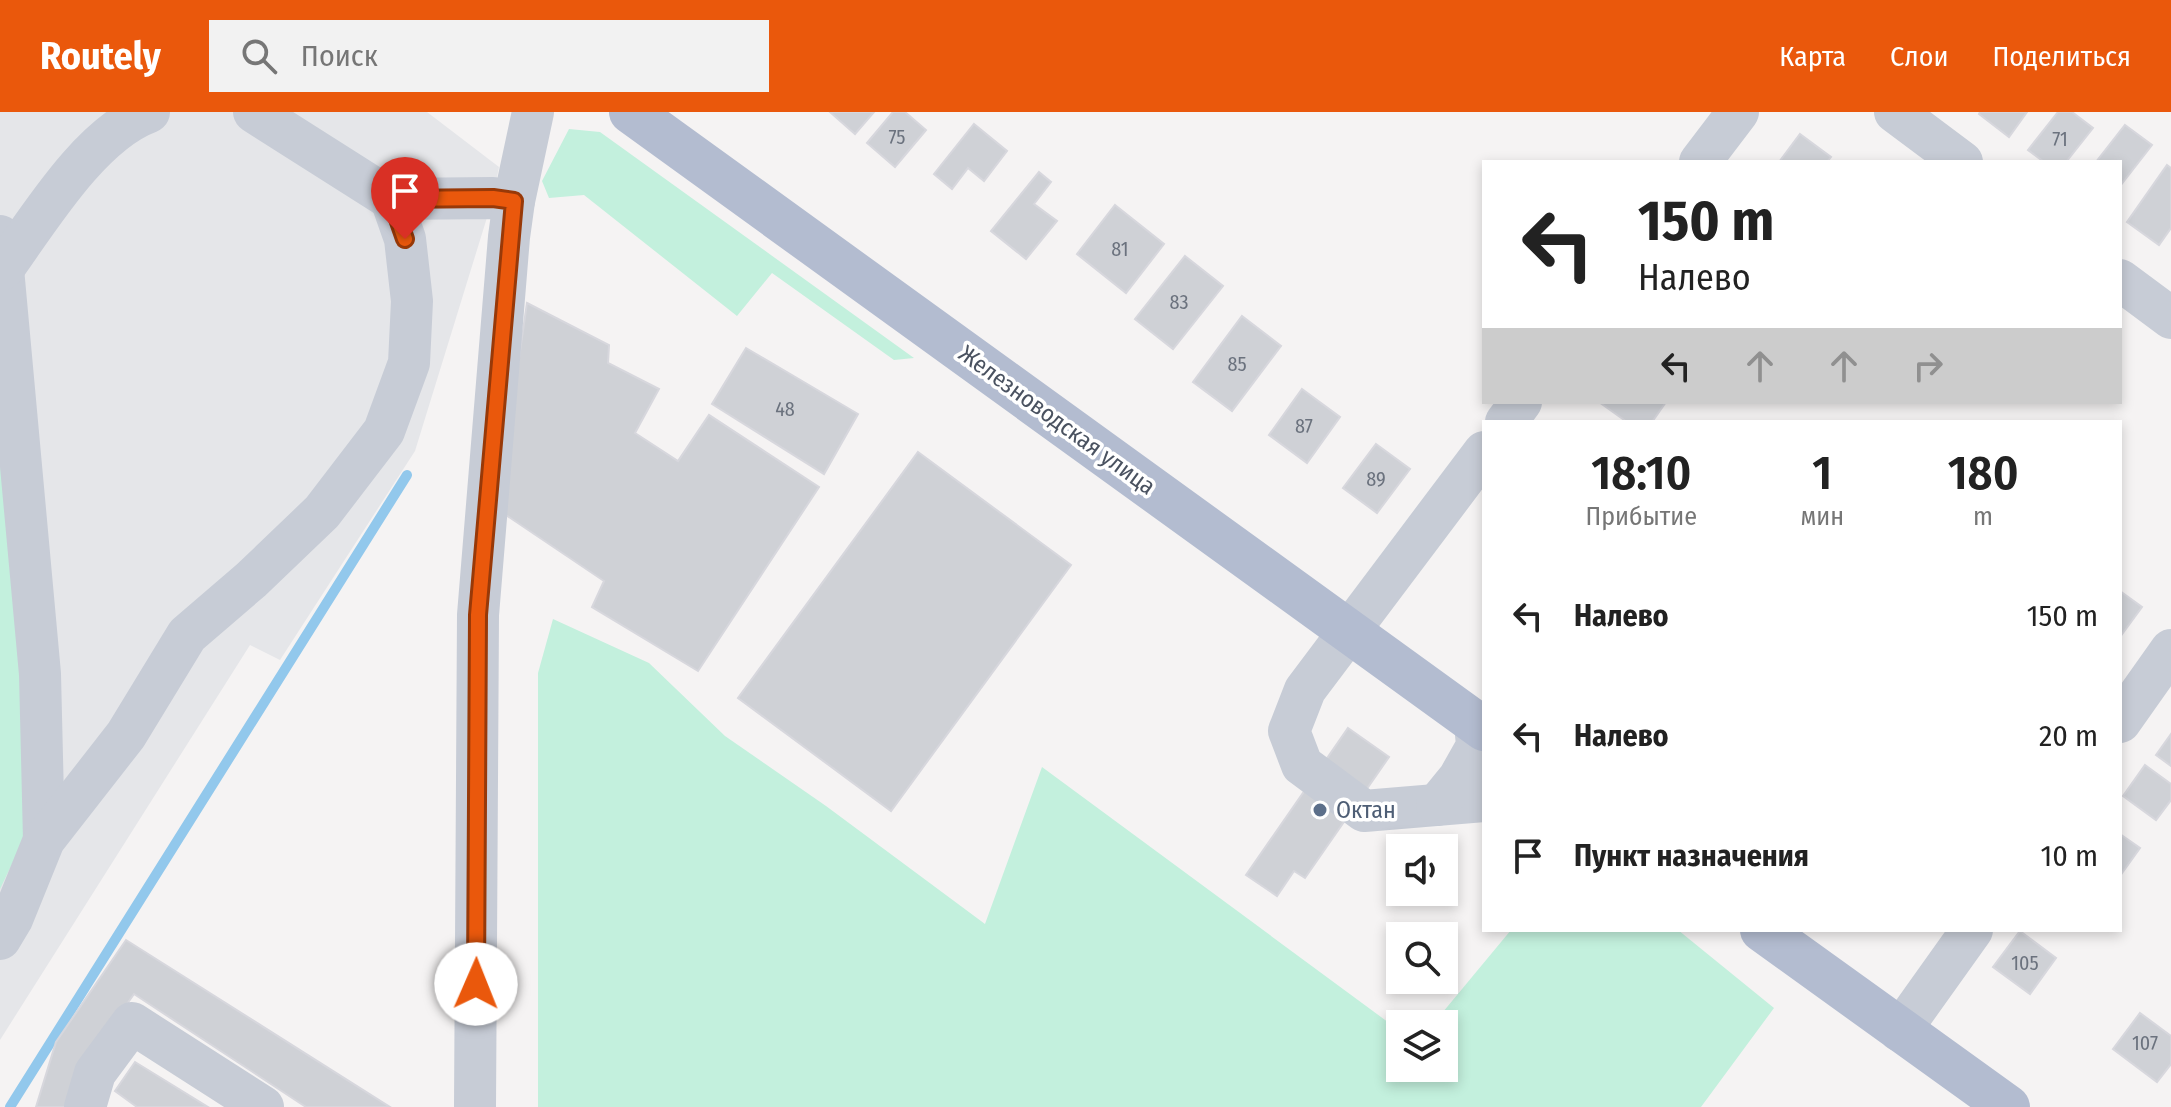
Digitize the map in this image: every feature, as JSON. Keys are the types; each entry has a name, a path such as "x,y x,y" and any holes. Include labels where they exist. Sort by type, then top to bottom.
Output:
{"main road":[{"name":"Железноводская улица","path":"631,112 1480,726"},
{"path":"1765,932 2008,1107"}],"street":[{"path":"44,840 40,674 2,252 102,143 149,112"},
{"path":"254,112 391,199 493,198 514,201"},
{"path":"475,1107 478,615 514,201 533,112"},
{"path":"1702,160 1738,112"},
{"path":"1895,112 1959,160"},
{"path":"0,939 12,919 44,840 126,735 187,635 251,580 322,512 384,431 409,363 412,301 405,239 391,199"},
{"path":"2122,281 2171,318"},
{"path":"1482,455 1305,690 1289,731 1302,765 1364,811 1482,801"},
{"path":"2122,719 2171,650"},
{"path":"1437,805 1459,778 1477,746 1480,726"},
{"path":"1900,1031 1971,932"},
{"path":"85,1107 95,1073 132,1023 263,1107"}],"shaded area":[{"path":"0,112 427,112 499,167 493,198 415,451 280,660 250,645 0,1040"}],"green space":[{"path":"569,129 600,132 914,358 894,360 772,273 737,316 584,195 549,198 542,181"},
{"path":"0,447 33,820 0,889"},
{"path":"553,619 649,663 725,736 826,806 985,924 1042,767 1386,1021 1386,1082 1458,1082 1458,1010 1445,1010 1509,932 1680,932 1774,1008 1701,1107 538,1107 538,673"}],"building":[{"path":"830,112 874,112 855,134"},
{"path":"893,112 905,112 926,130 895,167 867,143"},
{"path":"1980,112 2027,112 2009,137"},
{"path":"2058,112 2072,112 2093,128 2068,160 2041,160 2028,150"},
{"path":"974,124 1007,151 984,181 968,168 952,189 934,174"},
{"path":"2125,125 2152,145 2122,183 2122,160 2098,160"},
{"path":"1800,134 1831,157 1829,160 1780,160"},
{"path":"2167,165 2171,168 2171,228 2159,245 2127,222"},
{"path":"1039,172 1051,182 1034,204 1057,221 1026,259 991,231"},
{"path":"1115,205 1164,244 1126,293 1077,254"},
{"path":"1185,256 1223,286 1173,349 1135,319"},
{"path":"527,303 609,345 608,363 659,389 635,433 678,461 709,415 819,487 698,671 592,607 604,581 497,509"},
{"path":"1242,316 1281,346 1232,411 1193,382"},
{"path":"746,348 858,414 824,474 712,404"},
{"path":"1302,389 1340,417 1307,463 1269,435"},
{"path":"1602,404 1665,404 1653,420 1624,420"},
{"path":"1376,444 1410,469 1377,513 1343,488"},
{"path":"918,452 1071,565 891,811 738,698"},
{"path":"2122,592 2142,607 2122,634"},
{"path":"1348,728 1389,757 1305,878 1294,871 1277,896 1246,875"},
{"path":"2171,734 2171,766 2156,755"},
{"path":"2145,765 2171,784 2171,800 2156,820 2123,796"},
{"path":"2122,835 2140,848 2122,873"},
{"path":"2019,932 2056,958 2030,994 1993,967"},
{"path":"126,940 390,1107 306,1107 134,994 86,1062 72,1107 36,1107 56,1042"},
{"path":"2140,1013 2171,1036 2171,1064 2157,1082 2113,1049"},
{"path":"135,1062 208,1107 137,1107 115,1091"}],"waterway":[{"path":"10,1107 407,475"}],"place":[{"name":"Октан","path":"1320,810"}],"route":[{"path":"405,239 391,199 493,198 514,201 478,615 476,984"}]}
